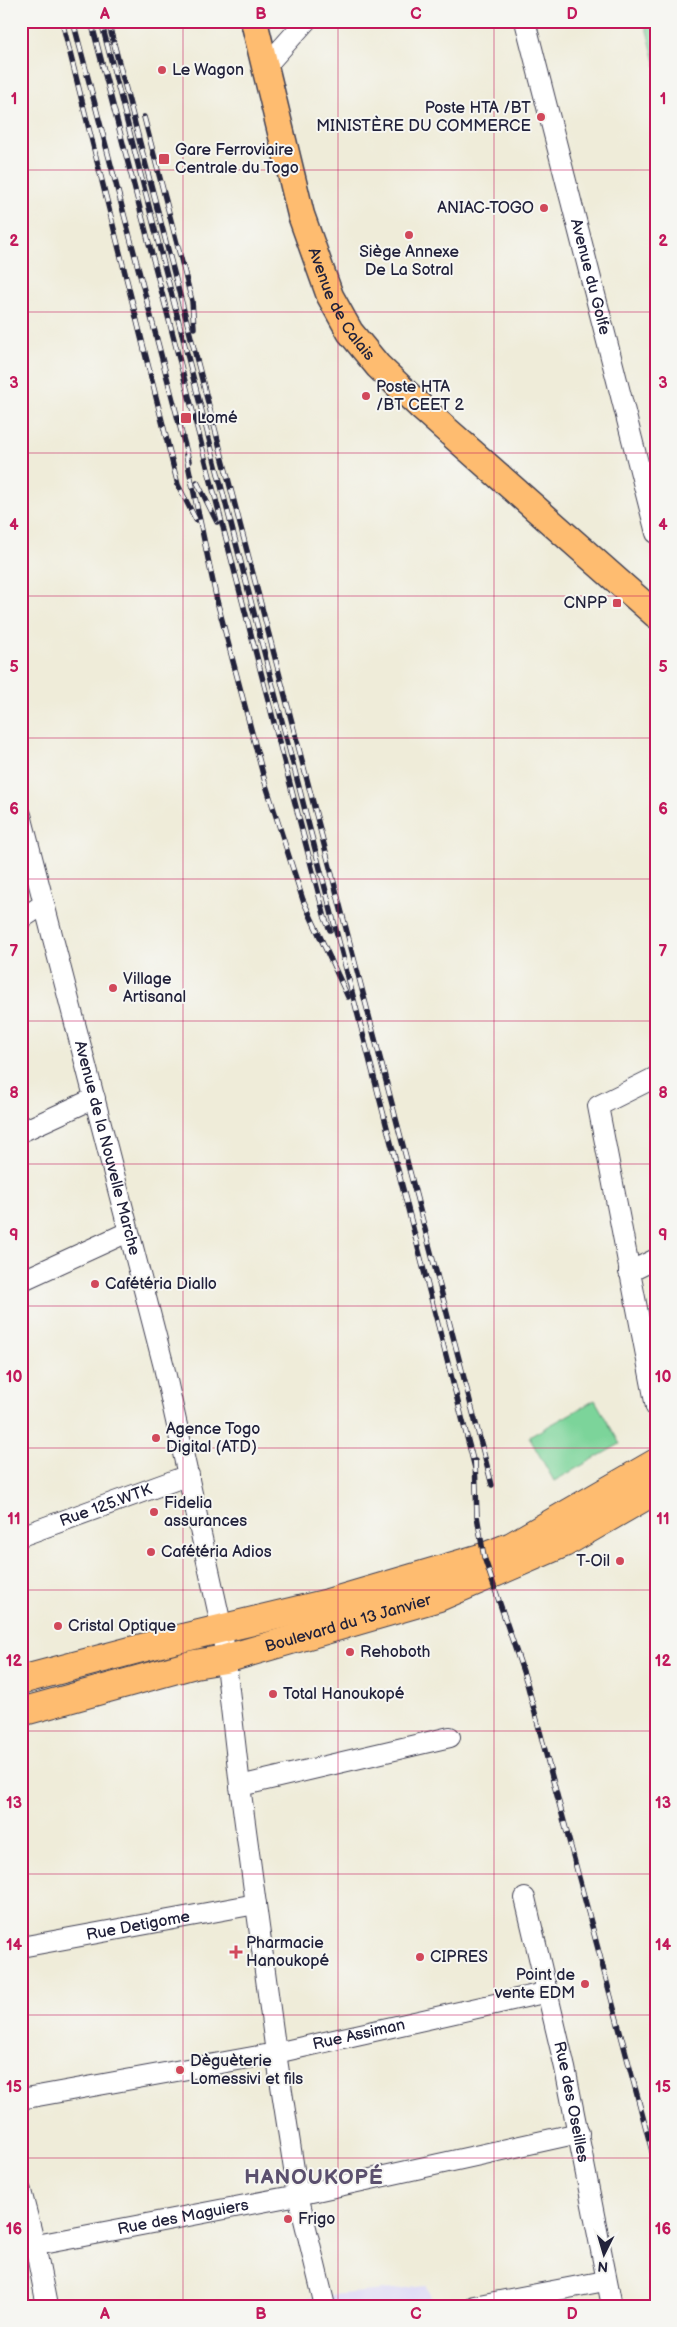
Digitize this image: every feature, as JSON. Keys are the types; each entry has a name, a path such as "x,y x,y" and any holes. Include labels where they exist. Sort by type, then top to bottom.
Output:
{"highway":[{"name":"Boulevard du 13 Janvier","path":"21,1680 328,1602 484,1557 512,1546 656,1463"},
{"name":"Boulevard du 13 Janvier","path":"21,1712 180,1668 225,1659 440,1597 564,1543 656,1490"}],"main road":[{"name":"Avenue de Calais","path":"254,21 301,215 330,296 350,332 378,366 656,615"}],"street":[{"path":"265,67 306,21"},
{"name":"Avenue du Golfe","path":"525,21 656,533"},
{"name":"Avenue de la Nouvelle Marche","path":"21,815 164,1367 222,1629 240,1786 276,2053 298,2195 324,2306"},
{"path":"21,919 44,904"},
{"path":"656,1077 598,1106 656,1407"},
{"path":"21,1132 95,1098"},
{"path":"21,1281 128,1232"},
{"path":"629,1272 656,1259"},
{"name":"Rue 125.WTK","path":"21,1536 189,1474"},
{"path":"240,1786 450,1737"},
{"name":"Rue des Oseilles","path":"525,1898 579,2133 605,2281 612,2306"},
{"name":"Rue Detigome","path":"21,1947 256,1904"},
{"name":"Rue Assiman","path":"21,2098 276,2053 548,1992"},
{"name":"Rue des Maguiers","path":"28,2246 298,2195 579,2133"},
{"path":"21,2191 28,2246 47,2306"},
{"path":"474,2306 605,2281"}],"shaded area":[{"path":"427,2286 434,2306 276,2306 275,2300"}],"green space":[{"path":"644,21 656,21 656,66 645,23"},
{"path":"595,1400 620,1444 554,1481 529,1437"}],"railway":[{"path":"62,21 178,485 196,520"},
{"path":"73,21 189,461"},
{"path":"91,21 325,918 330,930"},
{"path":"101,21 475,1468"},
{"path":"108,21 492,1485"},
{"path":"144,117 192,301 194,328"},
{"path":"186,455 217,601 265,782 303,900 348,997"},
{"path":"197,482 217,522"},
{"path":"475,1461 477,1516 484,1557 527,1683 656,2166"}],"place":[{"name":"Le Wagon","path":"162,70"},
{"name":"Poste HTA /BT MINISTÈRE DU COMMERCE","path":"541,117"},
{"name":"Gare Ferroviaire Centrale du Togo","path":"164,159"},
{"name":"ANIAC-TOGO","path":"544,208"},
{"name":"Siège Annexe De La Sotral","path":"409,235"},
{"name":"Poste HTA /BT CEET 2","path":"366,396"},
{"name":"Lomé","path":"186,418"},
{"name":"CNPP","path":"617,603"},
{"name":"Village Artisanal","path":"113,988"},
{"name":"Cafétéria Diallo","path":"95,1284"},
{"name":"Agence Togo Digital (ATD)","path":"156,1438"},
{"name":"Fidelia assurances","path":"154,1512"},
{"name":"Cafétéria Adios","path":"151,1552"},
{"name":"T-Oil","path":"620,1561"},
{"name":"Cristal Optique","path":"58,1626"},
{"name":"Rehoboth","path":"350,1652"},
{"name":"Total Hanoukopé","path":"273,1694"},
{"name":"Pharmacie Hanoukopé","path":"236,1952"},
{"name":"CIPRES","path":"420,1957"},
{"name":"Point de vente EDM","path":"585,1984"},
{"name":"Dèguèterie Lomessivi et fils","path":"180,2070"},
{"name":"Frigo","path":"288,2219"}],"district":[{"name":"HANOUKOPÉ","path":"314,2177"}]}
